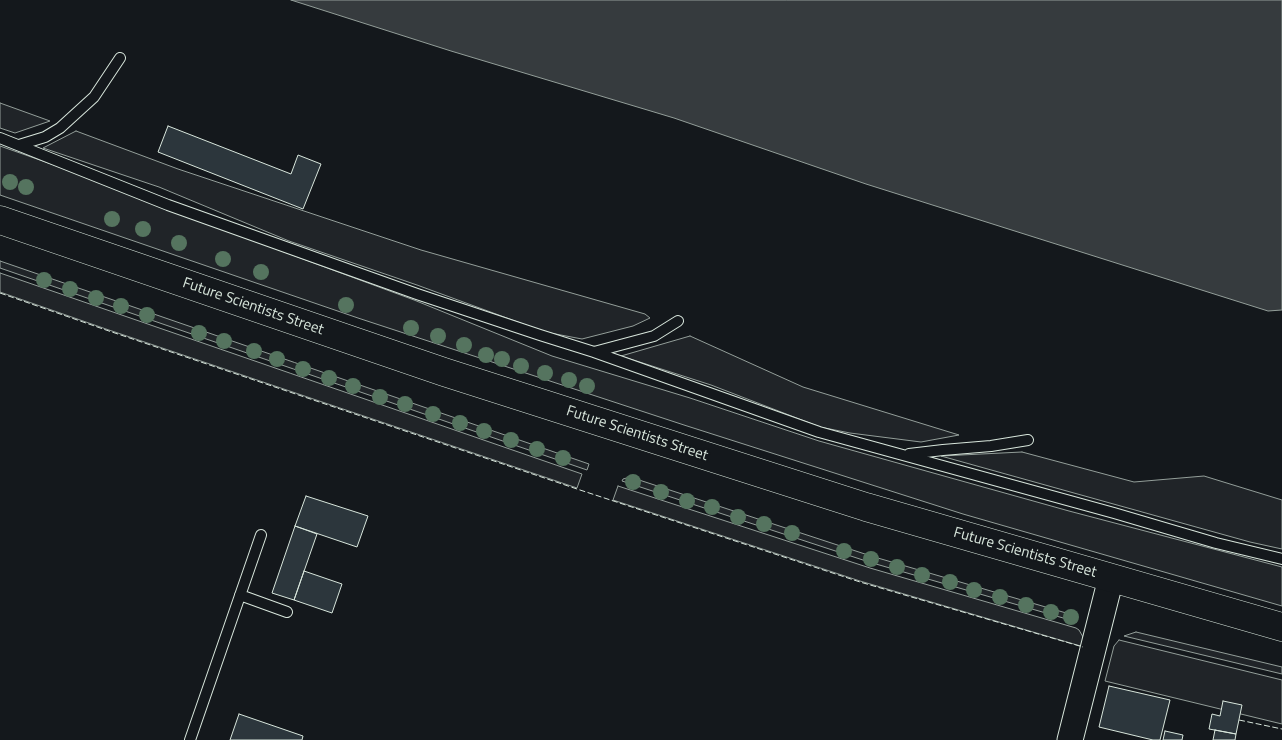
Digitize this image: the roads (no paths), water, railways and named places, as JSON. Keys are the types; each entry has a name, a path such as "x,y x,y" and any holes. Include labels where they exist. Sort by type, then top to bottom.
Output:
{"main road":[{"name":"Future Scientists Street","path":"0,220 444,372 866,507 1282,627"}],"street":[{"path":"1070,740 1111,578"}],"lane":[{"path":"19,145 44,137 60,128 94,97 120,58"},
{"path":"0,138 168,205 427,298 594,352 819,432 1216,543 1282,559"},
{"path":"594,352 654,336 678,321"},
{"path":"903,455 1028,440"},
{"path":"190,740 261,535"},
{"path":"240,595 287,612"}]}
